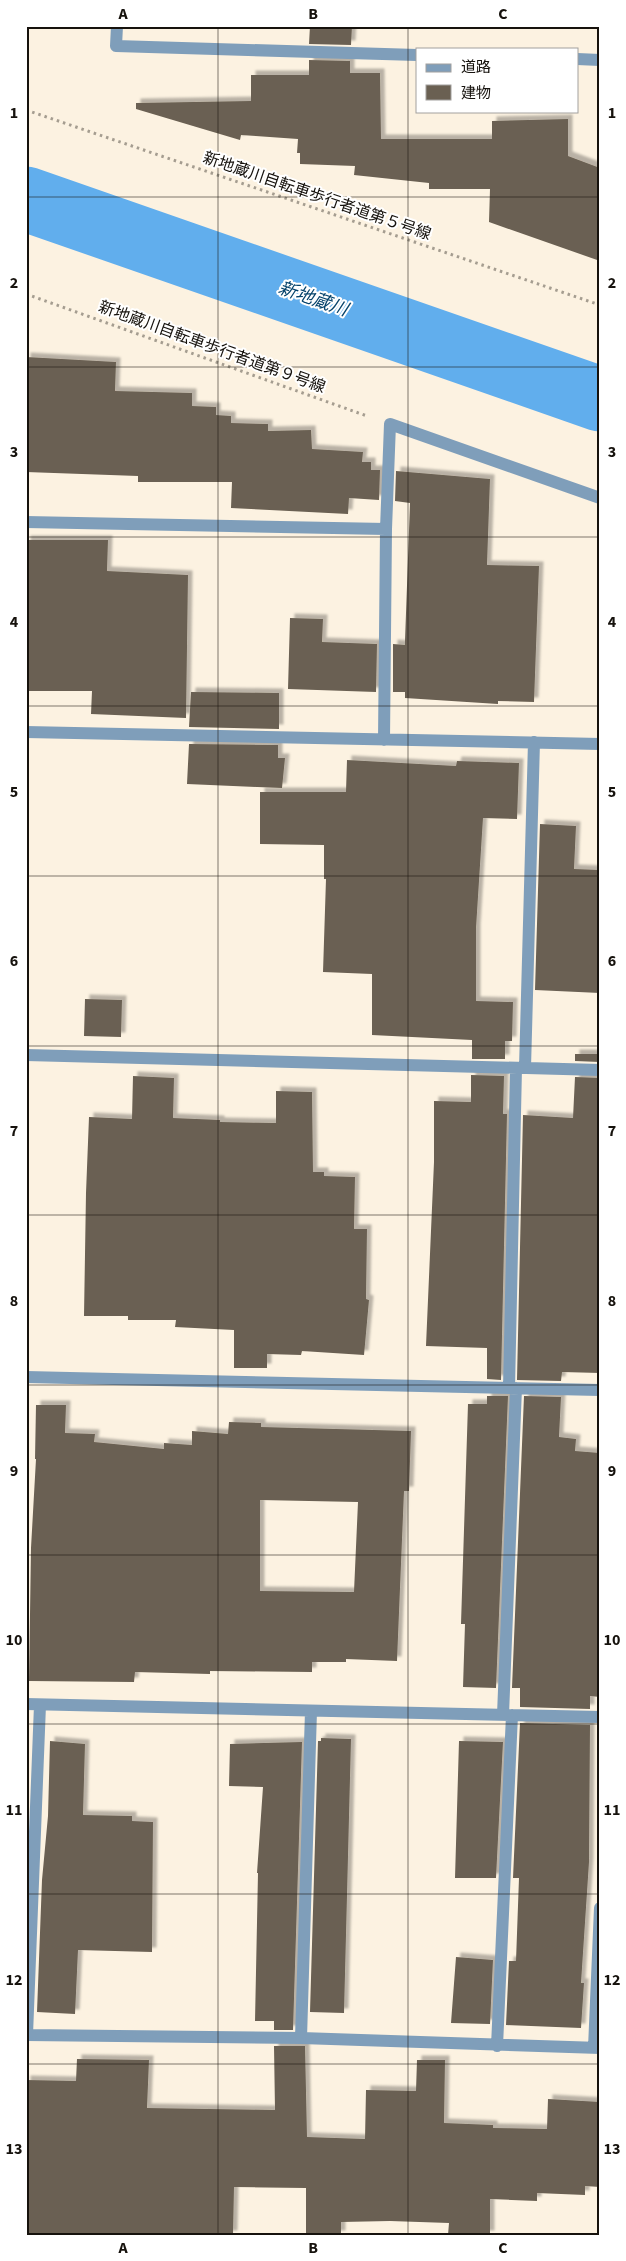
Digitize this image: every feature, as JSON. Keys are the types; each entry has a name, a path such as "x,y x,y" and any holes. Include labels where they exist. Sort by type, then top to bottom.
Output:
{"street":[{"path":"116,26 116,46 416,55"},
{"path":"578,60 600,60"},
{"path":"384,740 386,529 390,424 600,498"},
{"path":"26,522 386,529"},
{"path":"26,732 600,744"},
{"path":"497,2046 508,1715 512,1388 521,1068 534,742"},
{"path":"26,1055 600,1070"},
{"path":"26,1377 600,1390"},
{"path":"26,1704 600,1717"},
{"path":"40,1705 27,2035 301,2038 597,2048 600,1908"},
{"path":"301,2038 311,1711"}],"path":[{"name":"新地蔵川自転車歩行者道第５号線","path":"26,110 600,306"},
{"name":"新地蔵川自転車歩行者道第９号線","path":"26,294 390,424"}],"building":[{"path":"310,26 352,26 351,45 309,44"},
{"path":"309,60 350,61 350,73 380,73 381,139 492,139 492,121 568,119 568,156 600,168 600,261 489,222 490,189 429,189 429,183 354,175 355,166 300,164 300,153 297,153 298,139 241,135 240,140 136,109 136,103 251,101 251,75 309,75"},
{"path":"26,357 116,362 115,391 192,393 192,406 216,407 216,415 231,416 231,423 268,424 268,431 311,430 312,449 363,452 362,462 371,462 371,470 380,470 379,500 349,498 348,514 231,508 232,482 138,482 138,476 26,472"},
{"path":"396,471 490,479 487,565 539,566 534,702 498,701 498,704 405,698 405,692 393,692 393,644 405,645 410,503 395,501"},
{"path":"26,540 108,540 107,571 188,575 186,718 91,714 92,691 26,691"},
{"path":"290,618 323,619 322,642 377,644 376,692 288,689"},
{"path":"191,692 279,693 279,729 189,727"},
{"path":"189,744 278,745 278,758 285,758 282,788 187,784"},
{"path":"347,760 456,766 457,761 519,763 517,819 483,818 476,928 476,1001 513,1002 512,1041 505,1041 505,1059 472,1059 472,1040 372,1035 372,974 323,972 326,879 324,879 324,845 260,844 260,792 346,792"},
{"path":"540,824 576,826 574,869 600,870 600,993 535,990"},
{"path":"85,999 122,1000 121,1037 84,1036"},
{"path":"575,1054 600,1054 600,1062 575,1061"},
{"path":"471,1075 504,1076 503,1114 507,1114 501,1380 487,1379 487,1348 426,1346 434,1162 434,1101 471,1102"},
{"path":"133,1076 174,1078 173,1118 220,1120 220,1122 276,1123 276,1091 312,1092 313,1172 324,1172 324,1176 355,1177 354,1229 367,1229 366,1299 369,1300 364,1355 302,1351 301,1355 267,1354 267,1368 234,1368 234,1330 175,1327 176,1320 128,1320 128,1316 84,1316 89,1117 132,1119"},
{"path":"575,1077 600,1078 600,1373 562,1372 561,1381 517,1380 523,1115 573,1118"},
{"path":"487,1396 508,1396 496,1688 463,1687 465,1624 461,1624 468,1404 487,1404"},
{"path":"524,1396 561,1397 559,1437 576,1439 575,1451 600,1453 600,1697 590,1696 590,1709 520,1707 520,1688 512,1688"},
{"path":"36,1405 66,1405 65,1433 95,1434 94,1442 164,1449 164,1443 192,1445 192,1431 228,1434 229,1422 261,1423 261,1427 411,1431 409,1491 404,1491 397,1661 346,1659 346,1662 312,1662 312,1672 210,1671 210,1674 135,1672 134,1682 29,1681 31,1548","holes":["260,1500 358,1502 354,1592 260,1591"]},
{"path":"520,1723 590,1725 589,1862 581,1983 584,1983 581,2028 506,2025 509,1961 516,1961 519,1878 513,1878"},
{"path":"321,1738 351,1739 344,2013 310,2012 318,1741 321,1741"},
{"path":"50,1741 85,1744 83,1815 132,1816 132,1821 153,1822 152,1952 78,1950 75,2014 37,2012 42,1880 48,1816"},
{"path":"459,1741 503,1742 496,1878 455,1878"},
{"path":"302,1742 293,2030 274,2030 274,2021 255,2021 257,1873 263,1787 229,1786 230,1744"},
{"path":"456,1957 493,1960 490,2024 451,2023"},
{"path":"274,2046 305,2046 307,2137 365,2139 366,2090 416,2091 417,2060 445,2060 444,2123 493,2125 493,2128 547,2129 548,2099 600,2102 600,2187 585,2186 585,2195 537,2193 537,2201 490,2199 490,2235 448,2235 449,2223 390,2221 341,2222 341,2235 306,2235 306,2188 234,2187 233,2235 26,2235 26,2080 76,2081 77,2059 149,2060 147,2108 275,2110"}],"waterway":[{"name":"新地蔵川","path":"26,199 600,399"}]}
